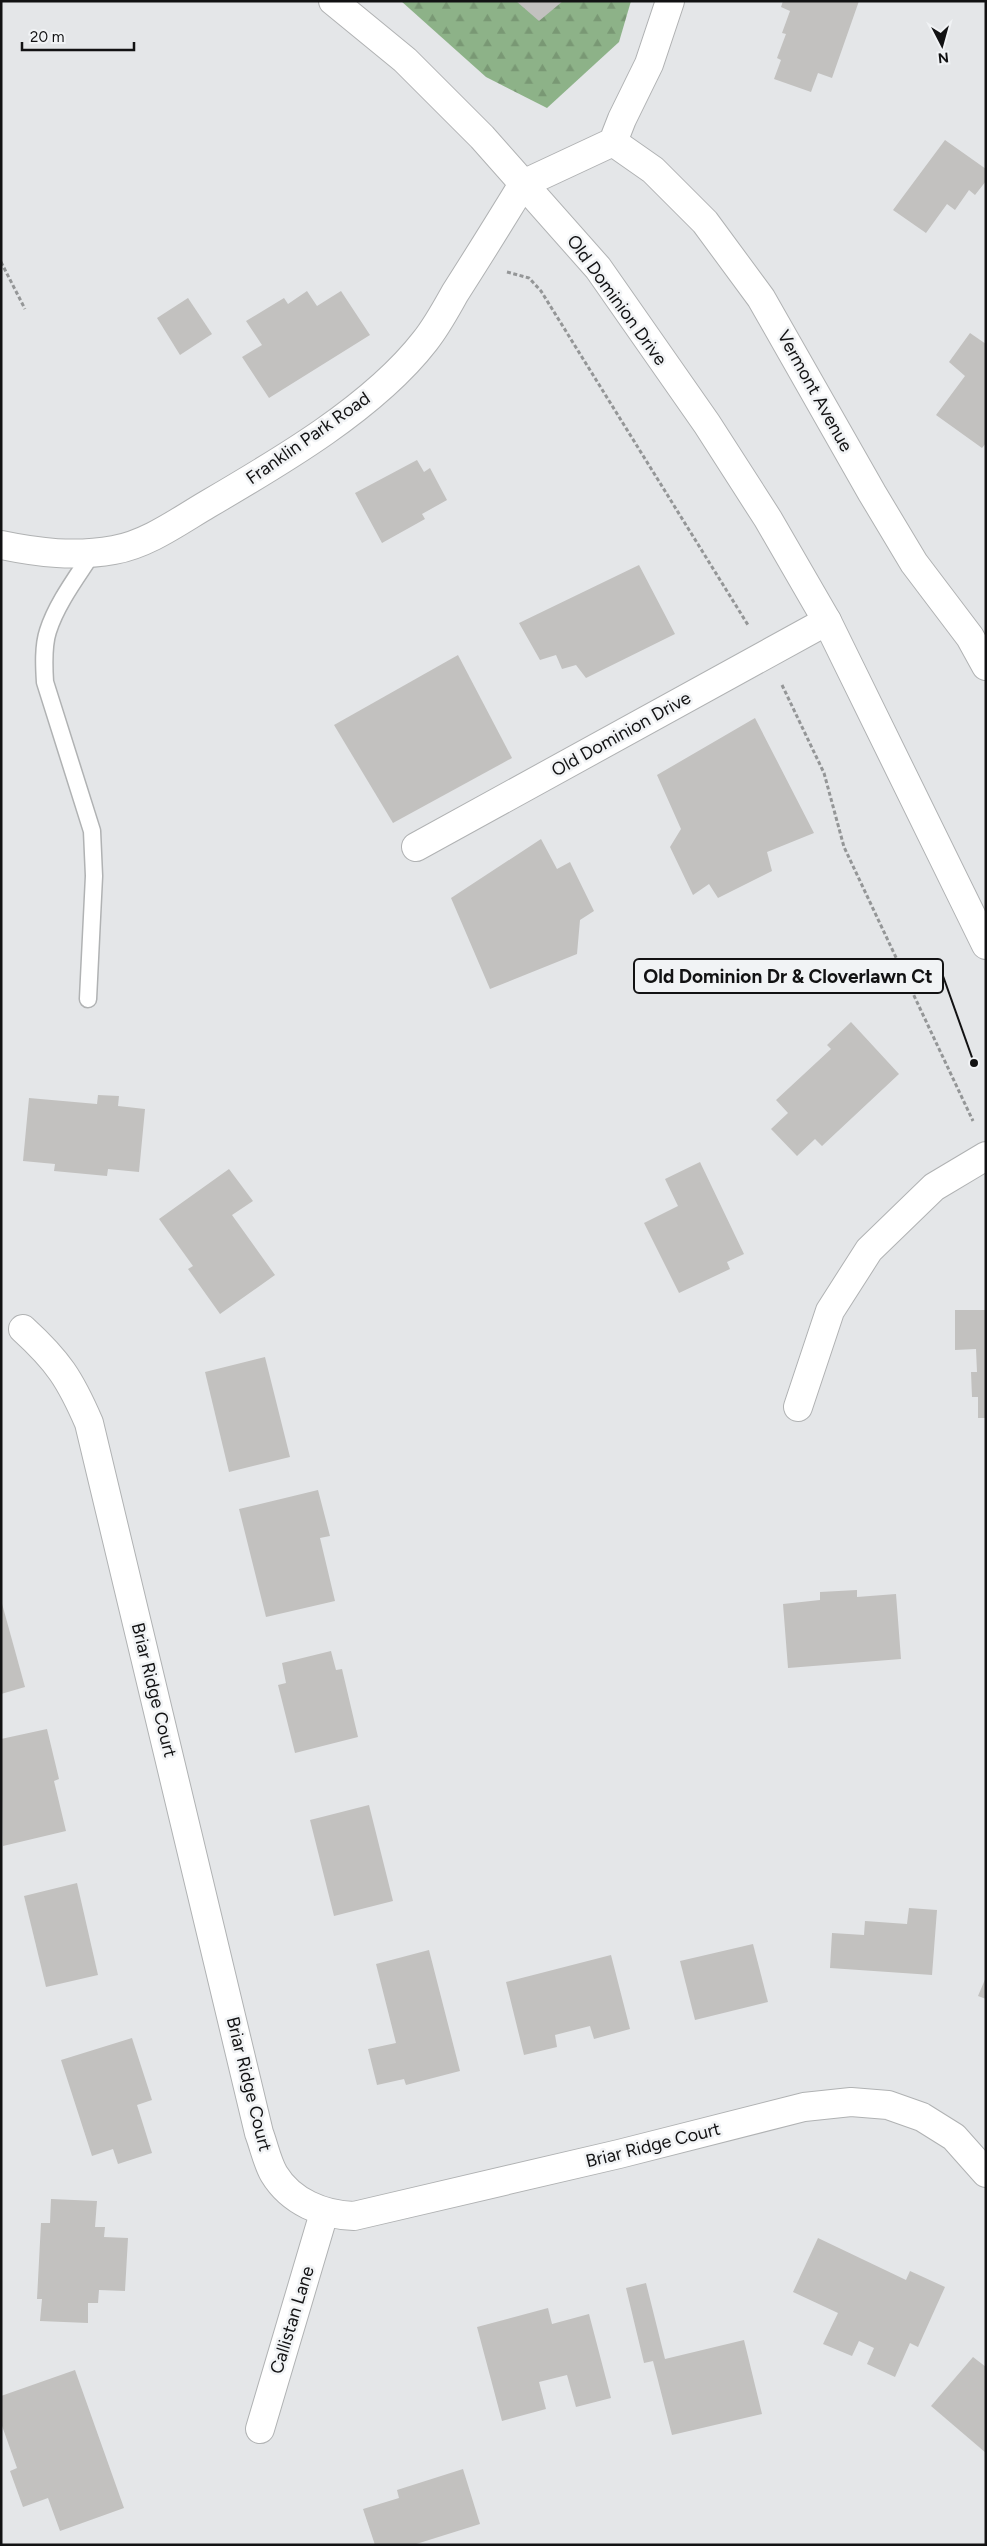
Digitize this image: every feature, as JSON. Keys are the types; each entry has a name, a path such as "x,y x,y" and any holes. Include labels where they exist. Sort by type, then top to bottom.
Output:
{"street":[{"name":"Old Dominion Drive","path":"333,1 405,60 482,137 598,268 707,424 768,519 826,621 986,945"},
{"path":"523,184 613,142 649,64 670,1"},
{"name":"Vermont Avenue","path":"613,142 652,170 705,222 761,298 905,547 983,651"},
{"name":"Franklin Park Road","path":"1,545 35,552 69,555 134,545 169,527 260,473 325,430 392,377 426,341 523,184"},
{"name":"Old Dominion Drive","path":"416,847 826,621"},
{"path":"798,1407 830,1311 869,1250 934,1187 986,1156"},
{"name":"Briar Ridge Court","path":"23,1329 50,1354 74,1387 89,1422 259,2133 274,2174 294,2197 324,2213 354,2216 619,2154 804,2107 851,2102 888,2105 922,2117 954,2137 986,2172"},
{"name":"Callistan Lane","path":"260,2428 324,2213"}],"lane":[{"path":"88,999 94,876 92,831 45,682 44,661 48,631 65,596 93,552"}],"path":[{"path":"478,258 505,271 529,278 540,291 750,628"},
{"path":"1,262 25,309"},
{"path":"778,676 824,773 844,847 973,1120"}],"green space":[{"path":"401,1 631,1 619,42 547,108 486,77"}],"building":[{"path":"516,1 563,1 539,21"},
{"path":"783,1 859,1 832,78 818,73 811,92 774,79 781,60 777,58 786,34 782,33 790,11 781,7"},
{"path":"945,140 986,169 986,181 975,195 969,190 955,210 947,204 926,233 893,210"},
{"path":"307,291 317,306 341,291 370,335 269,398 242,357 262,345 246,321 284,298 288,304"},
{"path":"188,298 212,334 180,355 157,318"},
{"path":"970,333 986,344 986,443 982,448 936,415 965,376 949,362"},
{"path":"417,460 424,472 430,468 447,500 422,514 425,519 382,543 355,493"},
{"path":"639,565 675,634 586,678 576,665 562,669 556,655 540,660 519,623"},
{"path":"458,655 512,758 393,823 334,725"},
{"path":"755,718 814,833 767,852 772,871 718,898 709,884 693,895 670,847 681,829 657,775"},
{"path":"541,839 557,869 570,862 594,911 580,920 577,954 490,989 451,898"},
{"path":"851,1022 899,1074 822,1146 815,1139 797,1156 771,1129 788,1113 776,1100 831,1049 827,1045"},
{"path":"98,1095 119,1096 118,1106 145,1109 139,1172 108,1169 107,1176 54,1171 55,1164 23,1161 29,1098 97,1104"},
{"path":"700,1162 744,1254 727,1262 730,1269 679,1293 644,1223 678,1206 665,1179"},
{"path":"229,1169 253,1201 232,1215 275,1275 220,1314 188,1269 193,1266 159,1219"},
{"path":"955,1310 986,1310 986,1418 978,1418 978,1397 972,1397 971,1372 977,1372 976,1349 955,1350"},
{"path":"265,1357 290,1457 229,1472 205,1372"},
{"path":"318,1490 330,1536 320,1538 335,1601 266,1617 239,1509"},
{"path":"857,1590 857,1597 896,1594 901,1659 788,1668 783,1604 820,1600 820,1592"},
{"path":"1,1600 25,1687 1,1694"},
{"path":"331,1651 336,1670 342,1669 358,1737 295,1753 278,1685 286,1683 282,1663"},
{"path":"47,1729 59,1779 54,1781 66,1831 3,1846 1,1739"},
{"path":"369,1805 393,1901 334,1916 310,1820"},
{"path":"77,1883 98,1975 46,1987 24,1896"},
{"path":"909,1908 937,1910 932,1975 830,1968 832,1933 864,1935 865,1921 907,1924"},
{"path":"753,1944 768,2002 695,2020 680,1961"},
{"path":"429,1950 460,2071 406,2085 404,2079 377,2085 368,2049 396,2043 376,1964"},
{"path":"611,1955 630,2029 594,2039 590,2026 555,2035 557,2047 524,2055 506,1982"},
{"path":"986,1977 986,1999 978,1996"},
{"path":"132,2038 152,2100 137,2105 152,2153 118,2164 113,2149 92,2156 61,2060"},
{"path":"51,2199 97,2201 95,2227 105,2227 104,2237 128,2238 125,2291 99,2290 98,2303 88,2303 88,2323 40,2321 42,2299 37,2299 41,2223 50,2223"},
{"path":"818,2238 906,2280 910,2271 945,2287 918,2347 910,2343 895,2377 867,2364 874,2348 859,2341 852,2356 823,2344 838,2313 793,2292"},
{"path":"646,2283 665,2359 744,2340 762,2414 672,2435 653,2361 644,2363 626,2288"},
{"path":"548,2308 552,2324 589,2314 611,2398 576,2407 567,2375 539,2382 546,2409 502,2421 477,2327"},
{"path":"973,2357 986,2367 986,2453 931,2406"},
{"path":"75,2370 124,2508 60,2531 48,2498 23,2507 10,2471 17,2468 1,2423 1,2396"},
{"path":"463,2469 480,2524 413,2545 375,2545 363,2509 399,2498 397,2490"}],"place":[{"name":"Old Dominion Dr & Cloverlawn Ct","path":"974,1063"}]}
